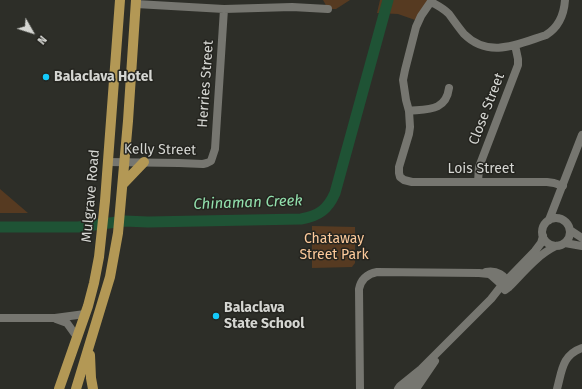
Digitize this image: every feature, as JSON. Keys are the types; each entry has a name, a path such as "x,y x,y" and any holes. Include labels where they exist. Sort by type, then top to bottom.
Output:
{"main road":[{"name":"Mulgrave Road","path":"58,389 91,296 97,271 104,217 120,0"},
{"name":"Mulgrave Road","path":"76,389 110,277 115,254 125,162 136,2"},
{"path":"123,184 144,162"},
{"path":"89,347 90,374 93,389"}],"street":[{"path":"449,88 446,99 437,107 409,111 404,87 405,70 416,27 421,16 432,1 444,10 465,35 478,44 493,48 503,48 546,35 551,32 559,23 565,9 565,0"},
{"path":"136,2 224,9 292,7 328,9"},
{"name":"Herries Street","path":"211,161 215,149 224,9"},
{"name":"Close Street","path":"478,182 479,167 518,65 515,45"},
{"name":"Lois Street","path":"409,111 410,127 399,167 400,177 404,180 412,182 547,182 562,186"},
{"path":"400,388 414,381 421,369 506,284 541,243 543,227 548,220 582,135"},
{"name":"Kelly Street","path":"108,162 203,164 211,161"},
{"path":"506,284 539,257 556,246 565,243 568,239 570,235 569,225 561,214 559,207 562,186"},
{"path":"548,220 557,218 566,221"},
{"path":"570,230 582,238"},
{"path":"543,236 548,243 556,246"},
{"path":"565,243 582,246"},
{"path":"360,389 360,289 362,280 368,275 377,272 480,273 489,274 506,284"},
{"path":"0,318 54,318 85,314"},
{"path":"54,318 67,323 77,337"},
{"path":"416,389 445,345"},
{"path":"558,389 564,362 572,353 582,348"}],"green space":[{"path":"323,0 350,0 336,9 328,9"},
{"path":"380,0 432,0 418,21 398,14 377,13"},
{"path":"0,189 28,213 0,213"},
{"name":"Chataway Street Park","path":"312,226 355,227 355,263 352,267 312,268"}],"waterway":[{"name":"Chinaman Creek","path":"0,227 78,227 125,221 148,222 301,219 318,214 326,207 335,193 388,0"}],"place":[{"name":"Balaclava Hotel","path":"46,77"},
{"name":"Balaclava State School","path":"216,316"}]}
